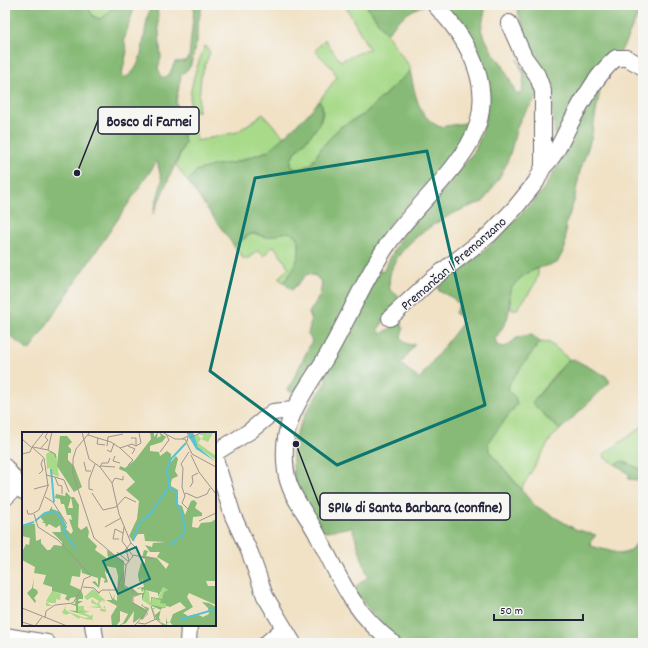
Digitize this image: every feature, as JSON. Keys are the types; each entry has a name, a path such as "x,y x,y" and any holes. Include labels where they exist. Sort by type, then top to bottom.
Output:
{"street":[{"path":"394,643 381,637 346,601 318,535 292,491 286,473 286,436 293,410 326,356 376,261 400,229 452,168 468,145 476,128 480,110 481,90 478,72 471,53 462,36 435,5"},
{"name":"Premančan / Premanzano","path":"509,23 524,57 537,75 543,91 543,167"},
{"name":"Premančan / Premanzano","path":"390,318 431,280 489,235 515,208 536,182 543,167 557,150 568,127 607,65 616,58 627,58 643,67"},
{"path":"216,452 250,431 273,412 293,410"},
{"path":"216,462 233,516 250,553 265,596 283,629 293,643"},
{"path":"5,467 20,488 5,498"},
{"path":"93,626 96,643"},
{"path":"188,643 189,626"},
{"path":"267,643 283,629"},
{"path":"5,636 47,643"}],"highlighted area":[{"path":"427,151 485,405 337,465 210,371 255,178"}],"green space":[{"path":"5,5 92,5 89,9 93,16 100,19 108,14 113,5 135,5 124,40 127,51 122,74 124,78 132,73 137,66 141,56 149,14 152,5 157,5 161,58 158,68 162,78 169,75 175,62 186,61 189,57 195,5 202,5 197,29 197,41 190,67 181,75 176,102 185,142 153,214 162,181 157,161 29,351 5,332"},
{"path":"92,5 113,5 108,14 100,19 93,16 89,9"},
{"path":"345,5 366,5 410,67 410,71 363,115 340,127 322,147 311,164 301,169 294,169 291,165 291,159 319,123 323,108 319,101 337,77 333,69 315,51 325,39 340,61 369,49"},
{"path":"366,5 425,5 404,16 387,34"},
{"path":"441,5 486,5 481,30 492,52 502,64 515,91 518,94 522,92 524,75 517,59 540,94 521,118 505,167 483,202 453,214 437,223 407,246 396,260 390,275 390,290 401,298 378,329 381,334 398,324 402,324 403,329 401,337 404,342 410,345 415,344 401,364 419,379 464,321 455,313 459,305 453,298 439,291 438,287 490,246 541,193 565,154 561,142 555,134 551,98 543,70 531,52 516,5 643,5 621,51 601,85 591,139 580,171 574,201 566,224 565,248 557,263 530,272 520,279 510,290 510,306 508,316 495,339 497,345 504,347 519,337 530,335 540,342 510,382 508,390 515,397 517,404 488,442 489,451 534,505 575,529 596,535 590,542 591,546 621,554 631,551 643,534 643,643 401,643 384,627 352,589 368,577 352,527 322,532 294,483 292,442 306,413 327,380 322,374 362,310 378,270 383,272 401,237 452,181 476,149 484,126 488,99 487,79 480,55 471,39"},
{"path":"205,46 210,52 201,76 198,112 190,108 190,100 196,69"},
{"path":"410,71 418,103 426,117 432,123 440,127 471,122 463,140 451,158 389,225 340,318 295,394 288,390 312,341 308,334 311,322 309,313 320,295 322,283 316,276 307,274 292,290 283,282 295,266 299,251 297,239 293,234 287,232 267,237 252,234 245,237 234,246 188,182 196,171 216,165 233,163 268,151 306,116 319,101 322,104 320,121 312,134 291,159 291,165 294,169 301,169 311,164 322,147 340,127 363,115"},
{"path":"263,114 284,137 268,151 233,163 216,165 196,171 188,182 176,165 185,142 179,119 190,118 197,141 237,132"},
{"path":"289,231 295,236 299,249 296,264 283,282 278,278 289,268 274,246 263,256 258,251 245,260 234,246 251,234 258,234 265,237"},
{"path":"538,268 537,279 531,290 517,309 511,309 509,290 520,277"},
{"path":"540,342 550,343 570,360 553,376 532,403 560,430 552,437 521,489 489,451 488,442 517,404 515,397 508,390 510,382"},
{"path":"573,359 606,376 610,382 560,430 532,403 568,360"},
{"path":"643,426 643,470 622,461 615,464 605,458 604,454"},
{"path":"622,461 643,470 643,484 637,480 628,479 630,475 615,464"}],"place":[{"name":"Bosco di Farnei","path":"77,173"},
{"name":"SP16 di Santa Barbara (confine)","path":"296,444"}]}
